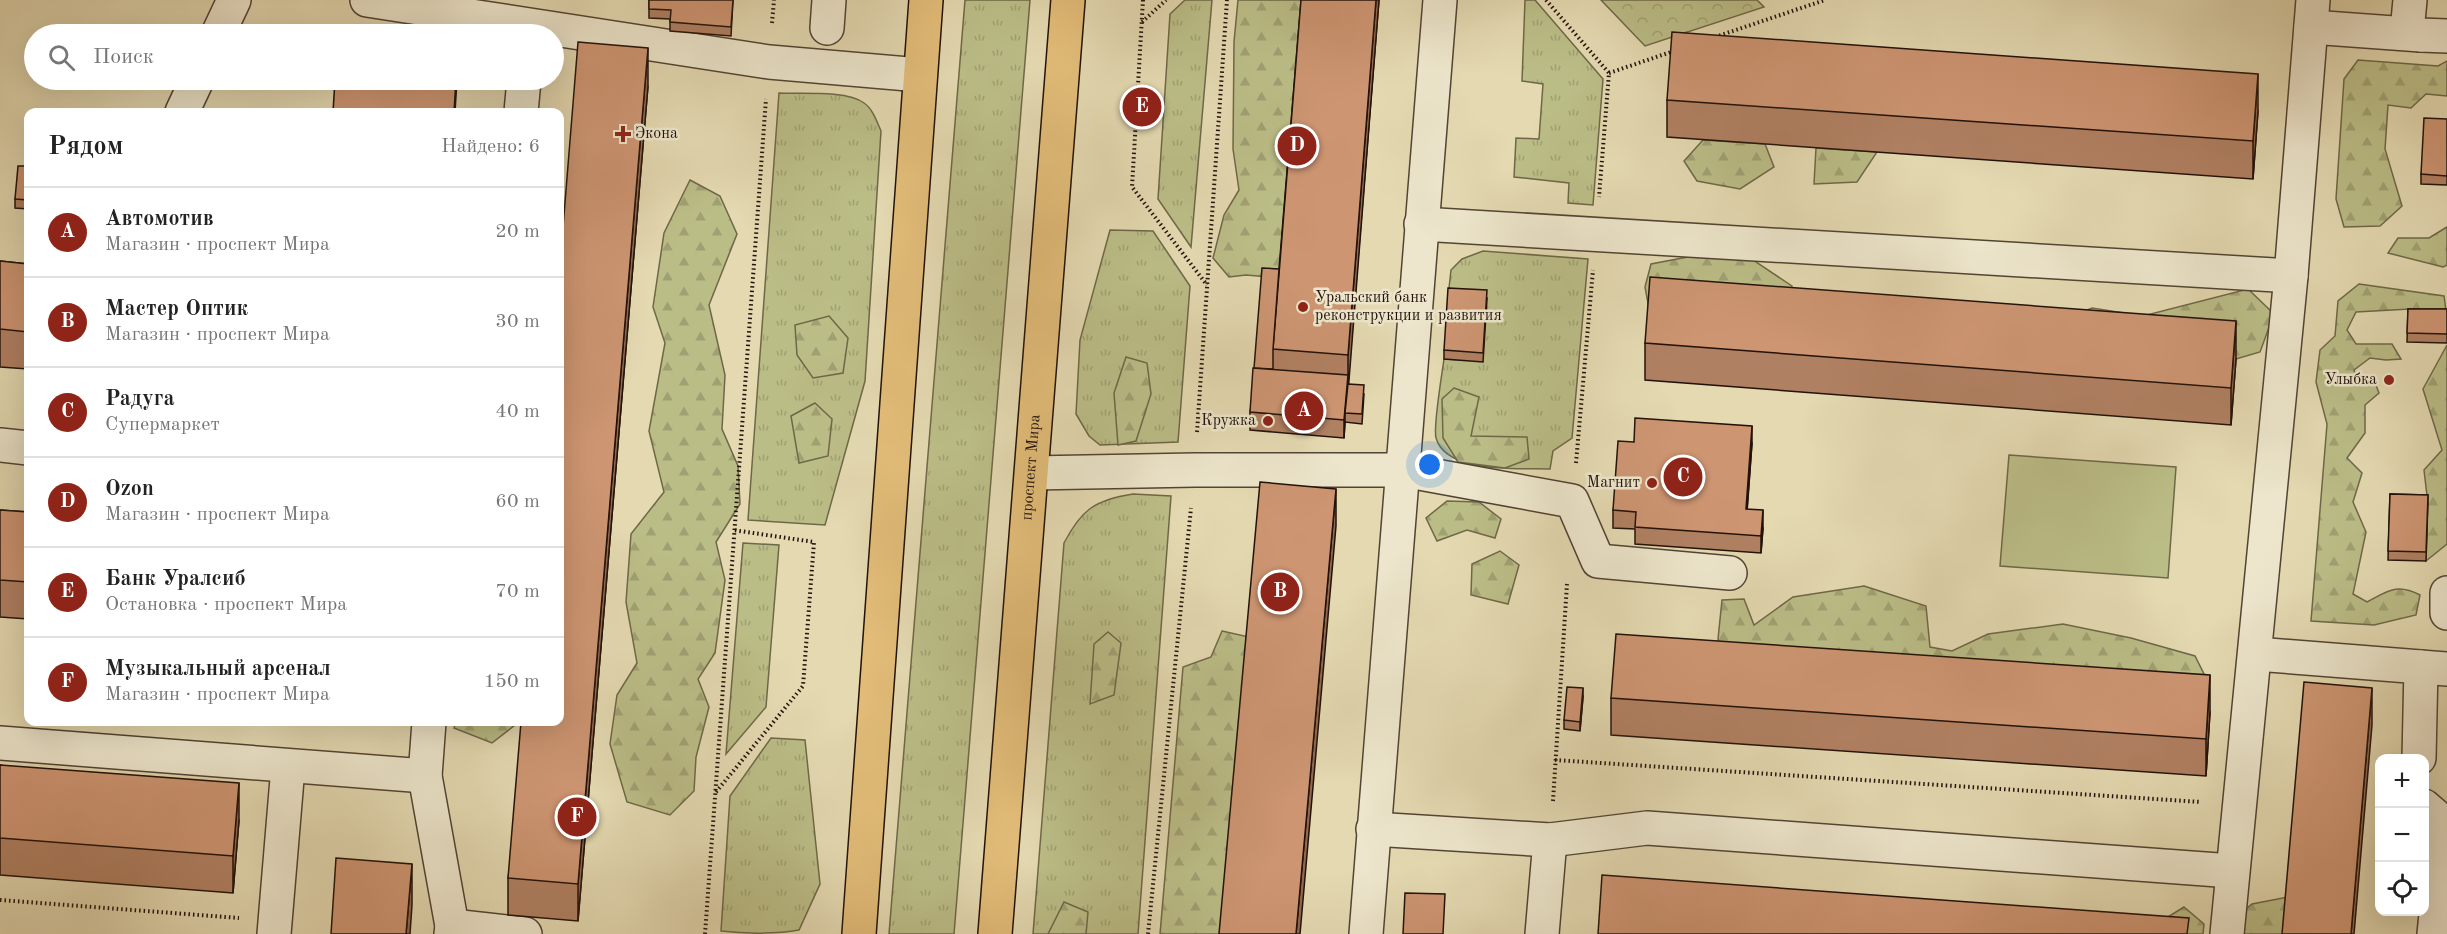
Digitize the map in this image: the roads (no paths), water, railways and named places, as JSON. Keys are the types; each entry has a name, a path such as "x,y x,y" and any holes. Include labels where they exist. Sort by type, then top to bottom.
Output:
{"main road":[{"path":"859,934 926,0"},
{"name":"проспект Мира","path":"995,934 1068,0"}],"lane":[{"path":"223,24 234,0"},
{"path":"367,0 502,24"},
{"path":"1366,934 1440,0"},
{"path":"2410,0 2408,21 2412,31 2434,35"},
{"path":"2228,934 2232,871 2256,654 2291,276 2312,13 2434,35"},
{"path":"564,34 769,62 920,75"},
{"path":"184,108 192,90"},
{"path":"521,108 523,90"},
{"path":"1421,224 2291,276"},
{"path":"0,445 24,448"},
{"path":"1032,473 1403,470 1572,501 1598,561 1730,573"},
{"path":"2447,593 2447,613"},
{"path":"2256,654 2434,668 2420,754"},
{"path":"429,726 424,776 451,930 525,934"},
{"path":"0,743 424,776"},
{"path":"275,927 288,767"},
{"path":"2434,934 2439,818"},
{"path":"1373,829 1550,840 1647,828 2232,871"},
{"path":"1542,934 1550,840"}],"place":[{"name":"Банк Уралсиб","path":"1142,107"},
{"name":"Экона","path":"623,134"},
{"name":"Ozon","path":"1297,146"},
{"name":"Уральский банк реконструкции и развития","path":"1303,307"},
{"name":"Улыбка","path":"2389,380"},
{"name":"Автомотив","path":"1304,411"},
{"name":"Кружка","path":"1268,421"},
{"name":"Радуга","path":"1683,477"},
{"name":"Магнит","path":"1652,483"},
{"name":"Мастер Оптик","path":"1280,592"},
{"name":"Музыкальный арсенал","path":"577,817"}]}
